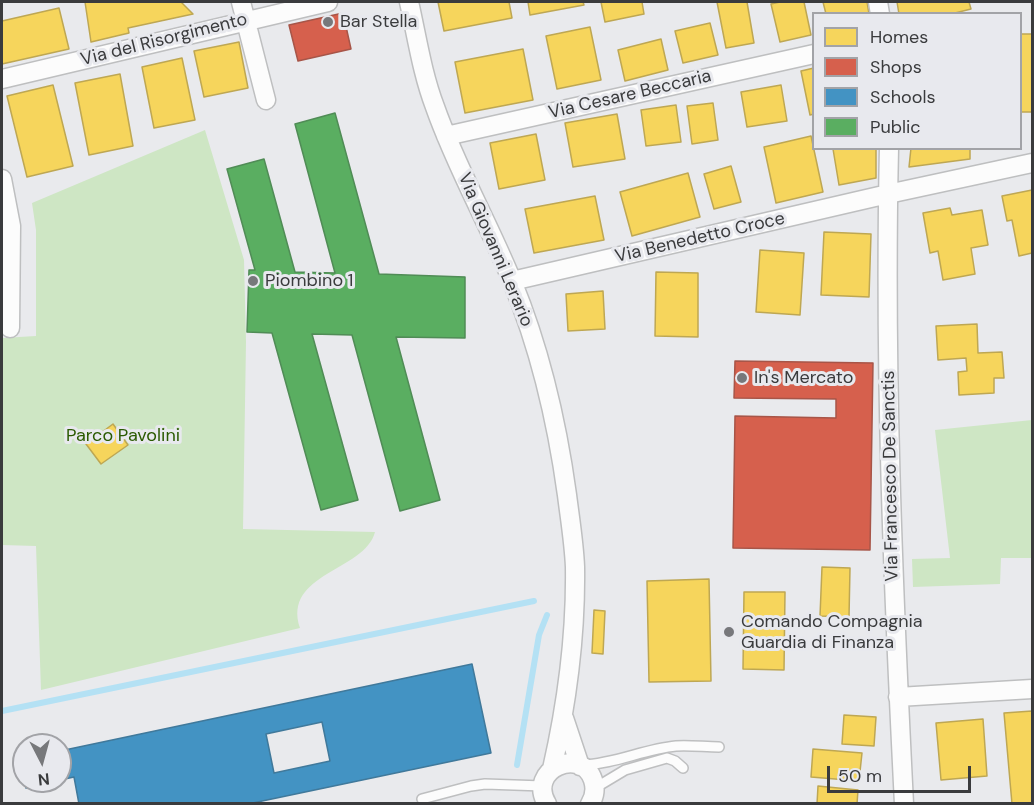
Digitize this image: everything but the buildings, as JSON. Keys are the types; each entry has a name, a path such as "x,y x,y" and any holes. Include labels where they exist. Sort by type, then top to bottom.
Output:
{"street":[{"path":"241,2 266,100"},
{"name":"Via del Risorgimento","path":"2,79 328,2"},
{"name":"Via Giovanni Lerario","path":"409,2 433,104 512,281 542,370 562,457 575,566 573,638 564,717 552,770 544,780 545,795"},
{"name":"Via Cesare Beccaria","path":"446,136 812,54"},
{"name":"Via Francesco De Sanctis","path":"889,150 889,451 904,804"},
{"name":"Via Benedetto Croce","path":"512,281 1032,163"},
{"path":"2,179 11,226 10,328"},
{"path":"898,697 1032,689"},
{"name":"Via Giovanni Lerario","path":"564,717 580,766 591,775 592,796"},
{"path":"552,770 570,763 580,766"}],"lane":[{"path":"580,766 604,764 676,746 719,747"},
{"path":"592,796 625,770 667,758 683,768"},
{"path":"422,799 485,784 545,795"}],"green space":[{"name":"Parco Pavolini","path":"205,130 244,260 246,342 243,529 375,532 368,545 357,556 313,584 303,595 298,610 300,628 41,690 36,546 2,545 2,338 36,336 36,230 32,203"},
{"path":"1032,420 1032,558 1001,558 1000,584 913,587 912,559 950,558 935,430"}],"waterway":[{"path":"2,711 534,601"},
{"path":"517,765 539,635 547,615"}],"place":[{"name":"Bar Stella","path":"328,22"},
{"name":"Piombino 1","path":"253,281"},
{"name":"In's Mercato","path":"742,378"},
{"name":"Comando Compagnia Guardia di Finanza","path":"729,632"}]}
